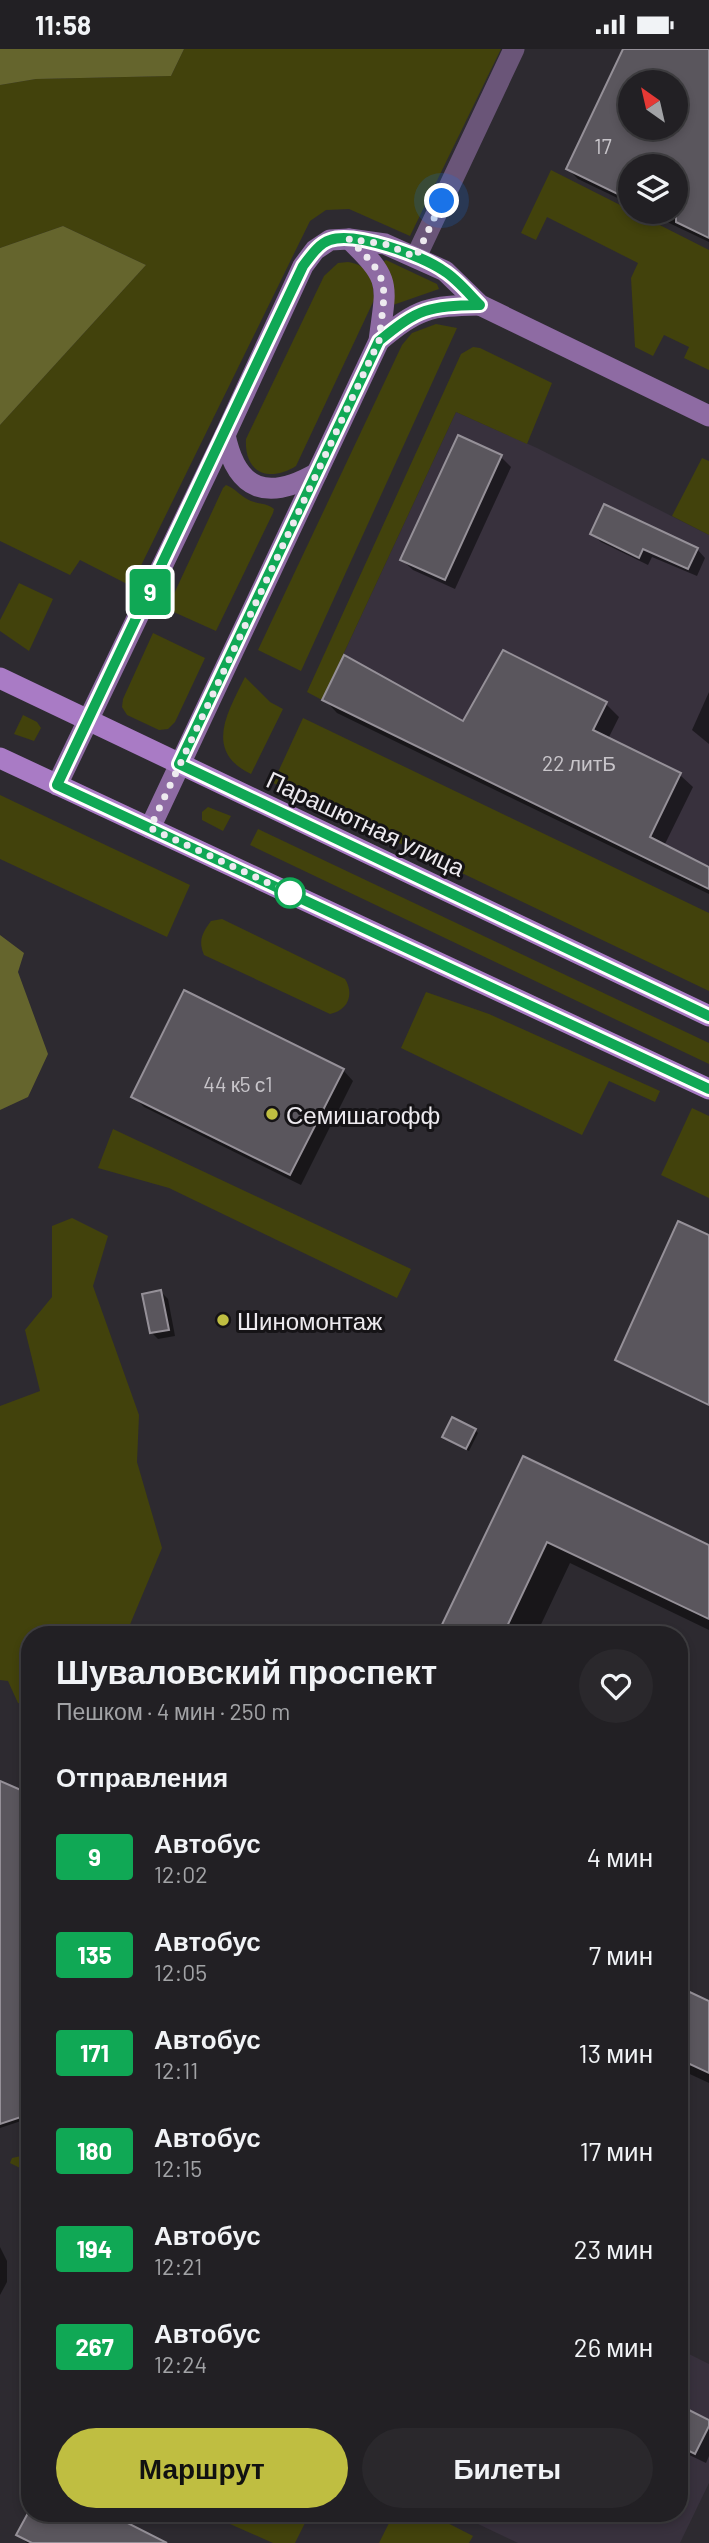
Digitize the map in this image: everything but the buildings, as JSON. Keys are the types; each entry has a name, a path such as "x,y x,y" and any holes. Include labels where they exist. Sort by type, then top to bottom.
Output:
{"main road":[{"name":"Парашютная улица","path":"0,678 709,1016"},
{"path":"0,758 709,1089"}],"street":[{"path":"416,257 514,49"},
{"path":"150,828 379,341 384,285 380,272 371,260 349,239"},
{"path":"57,785 303,266 315,250 330,240 349,239 385,244 416,257 444,271 480,305 709,416"},
{"path":"379,341 416,313 440,306 480,305"},
{"path":"225,435 233,464 242,477 255,486 285,488 317,473"}],"shaded area":[{"path":"0,49 184,49 171,76 36,79 0,85"},
{"path":"184,49 501,49 410,236 349,209 326,210 310,221 131,586 80,560 70,575 0,541 0,425 146,265 63,226 0,248 0,85 36,79 171,76"},
{"path":"551,170 618,204 618,224 658,224 709,250 709,370 684,358 689,347 664,335 653,356 635,347 631,278 638,263 547,217 536,240 521,233"},
{"path":"63,226 146,265 0,425 0,248"},
{"path":"386,260 437,284 439,289 393,305 383,262"},
{"path":"348,262 366,270 373,286 374,300 296,466 277,474 260,472 249,460 246,439 324,276 338,263"},
{"path":"436,324 457,328 301,671 258,650 402,345 412,333"},
{"path":"473,347 552,383 527,444 456,412 322,700 307,692 461,354"},
{"path":"456,412 537,448 709,535 709,889 322,700"},
{"path":"702,458 709,461 709,535 672,516"},
{"path":"226,485 247,499 274,509 216,631 167,609"},
{"path":"19,583 53,599 29,651 0,631 0,620"},
{"path":"153,633 205,658 175,722 168,729 159,730 127,715 122,707 123,699"},
{"path":"245,677 270,702 283,709 251,774 236,765 227,754 224,742 227,717"},
{"path":"23,715 37,722 41,728 34,741 14,734"},
{"path":"303,718 709,913 709,991 273,783"},
{"path":"0,795 190,885 167,937 0,859"},
{"path":"208,807 231,816 223,831 202,820 202,812"},
{"path":"258,829 709,1043 709,1064 250,845"},
{"path":"222,919 345,979 349,996 345,1006 330,1014 204,955 201,945 203,933 211,921"},
{"path":"0,935 24,953 18,972 48,1054 28,1097 0,1110"},
{"path":"426,992 489,1014 660,1091 655,1102 609,1081 582,1135 401,1048"},
{"path":"692,1108 709,1116 709,1198 661,1175"},
{"path":"113,1129 411,1269 397,1298 169,1188 98,1168"},
{"path":"72,1218 108,1236 93,1286 139,1415 137,1462 162,1548 129,1626 21,1626 21,1704 18,1703 8,1681 0,1680 0,1406 40,1391 25,1330 52,1297 52,1226"},
{"path":"21,2156 21,2168 10,2163 12,2158"},
{"path":"688,2354 709,2364 709,2483 680,2543 518,2543 474,2522 688,2522"},
{"path":"225,2522 306,2522 295,2543 273,2543"},
{"path":"390,2522 446,2522 473,2536 469,2543 379,2543"}],"bus line":[{"name":"9","path":"709,1016 179,764 379,341 416,313 440,306 480,305 444,271 416,257 385,244 349,239 330,240 315,250 303,266 57,785 709,1089"}],"place":[{"name":"Семишагофф","path":"272,1114"},
{"name":"Шиномонтаж","path":"223,1320"}],"route":[{"path":"290,893 150,828 379,341 384,285 380,272 371,260 349,239 385,244 416,257 442,201"}]}
